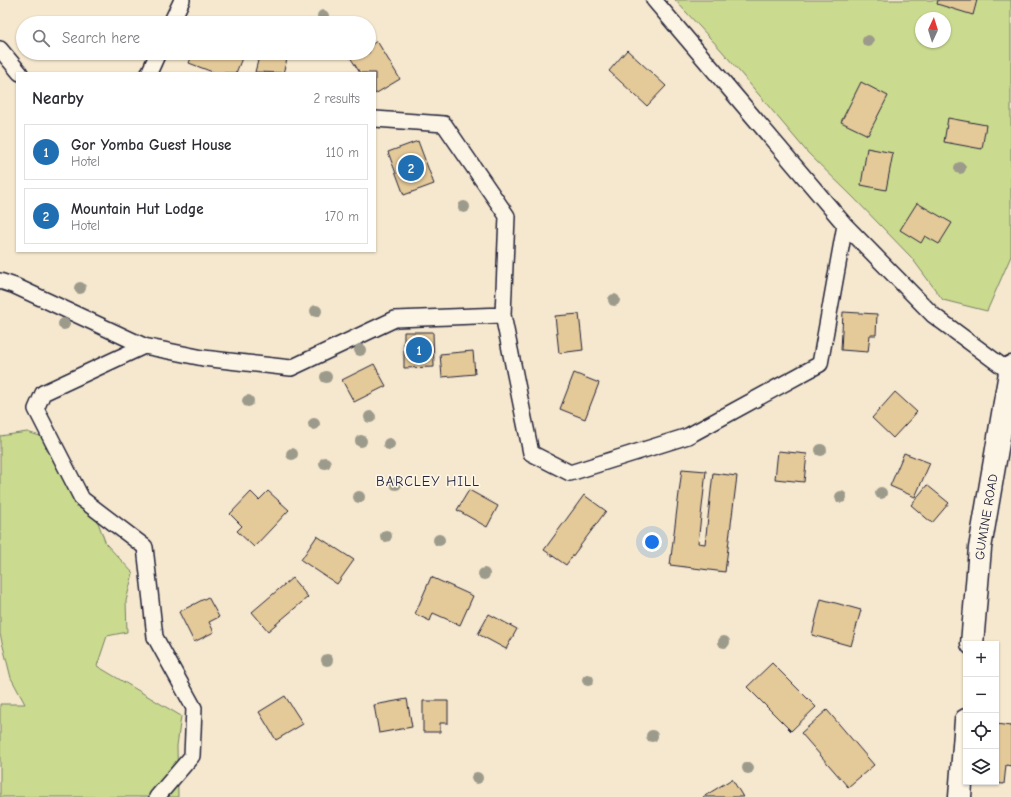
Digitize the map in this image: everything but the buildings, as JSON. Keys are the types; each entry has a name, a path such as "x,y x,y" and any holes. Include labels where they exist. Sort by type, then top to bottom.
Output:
{"main road":[{"name":"GUMINE ROAD","path":"972,641 980,548 1010,370"},
{"path":"960,797 964,749"}],"street":[{"path":"175,16 182,0"},
{"path":"654,0 845,225 933,315 1010,370"},
{"path":"0,48 19,72"},
{"path":"149,72 155,60"},
{"path":"376,119 444,124 507,216 503,315 530,453 570,473 688,436 820,364 845,225"},
{"path":"0,281 15,286 144,346 203,358 291,368 395,319 503,315"},
{"path":"144,346 43,393 36,410 82,499 145,547 155,637 194,708 192,756 157,797"}],"green space":[{"path":"675,0 1011,0 1011,256 987,311 943,300 911,257 808,153 722,51"},
{"path":"27,432 56,441 84,485 106,544 133,573 126,601 127,632 107,636 97,666 181,716 177,746 178,797 0,797 0,704 25,704 11,678 0,634 0,436"}],"place":[{"name":"Mountain Hut Lodge","path":"411,168"},
{"name":"Gor Yomba Guest House","path":"419,350"}],"district":[{"name":"BARCLEY HILL","path":"428,481"}]}
